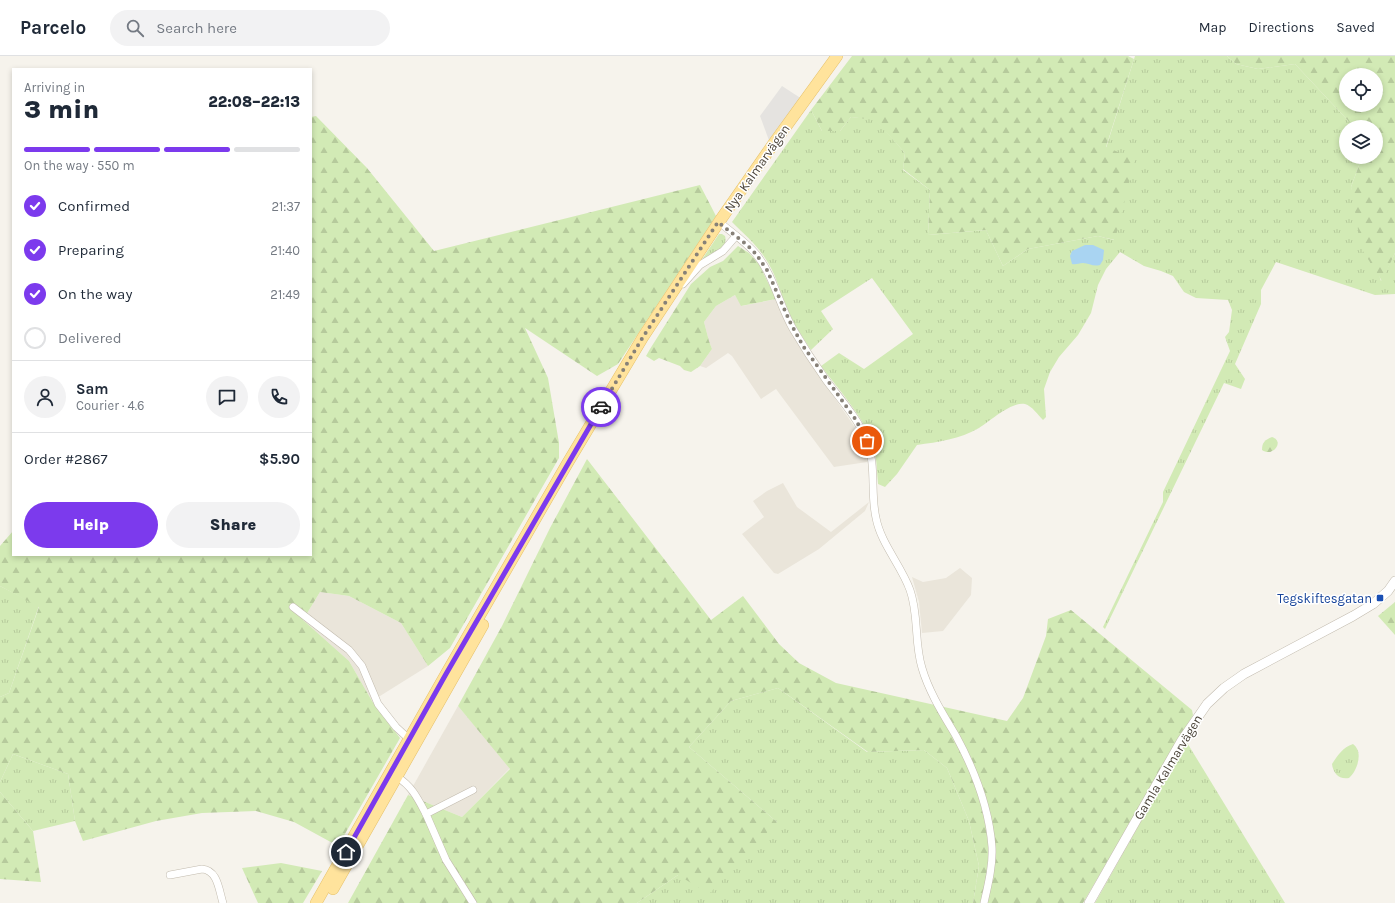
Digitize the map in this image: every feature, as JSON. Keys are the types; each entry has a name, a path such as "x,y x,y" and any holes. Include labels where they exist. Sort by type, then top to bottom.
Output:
{"main road":[{"name":"Nya Kalmarvägen","path":"316,903 567,464 643,337 778,136 837,56"},
{"name":"Nya Kalmarvägen","path":"325,903 571,467 646,340 720,224 842,56"}],"street":[{"path":"720,224 756,254 767,270 790,322 803,346 856,420 867,441 871,458 876,519 881,534 910,590 915,611 918,648 922,667 932,694 974,771 988,815 992,848 990,878 984,903"},
{"path":"683,284 700,265 723,251 736,236"},
{"name":"Gamla Kalmarvägen","path":"1089,903 1182,740 1200,713 1211,700 1224,688 1244,674 1373,604 1388,591 1395,581"},
{"path":"293,607 349,650 362,666 378,704 396,727 409,739"},
{"path":"397,777 406,782 414,790 446,860 473,903"},
{"path":"426,814 473,790"},
{"path":"170,875 207,869 212,872 215,877 223,903"}],"shaded area":[{"path":"782,86 802,99 770,143 760,116"},
{"path":"735,295 742,306 776,299 787,326 809,361 861,436 866,450 867,462 834,467 776,389 761,399 732,356 728,353 706,368 700,366 712,349 704,322 716,306"},
{"path":"783,483 797,507 831,532 869,502 865,511 819,549 778,574 774,573 742,534 764,517 753,501 767,491"},
{"path":"960,568 972,578 971,595 943,631 922,633 919,602 912,577 923,582 946,578"},
{"path":"320,592 349,596 401,623 428,666 372,701 349,661 303,620"},
{"path":"458,706 510,768 462,817 408,795"}],"green space":[{"path":"852,56 1128,56 1134,59 1106,147 1135,159 1115,240 1098,236 1028,249 1003,266 986,230 928,235 930,190 903,169 905,153 875,120 851,117 840,131 822,131 811,110"},
{"path":"1135,56 1227,56 1236,64 1258,69 1295,64 1347,120 1339,120 1339,164 1359,164 1351,187 1381,281 1395,253 1395,294 1375,295 1276,262 1261,290 1261,304 1235,364 1245,379 1241,389 1224,383 1105,629 1103,627 1163,502 1163,492 1230,351 1225,337 1229,332 1232,310 1228,300 1196,298 1184,292 1173,276 1144,266 1120,252 1106,269 1098,285 1091,313 1078,335 1059,357 1050,372 1044,389 1046,417 1043,420 1030,407 1025,404 1020,404 1008,408 972,432 941,441 917,445 897,474 885,487 878,484 875,453 867,431 853,408 821,366 839,353 864,369 913,334 872,278 821,311 833,329 811,350 791,317 768,263 754,243 732,222 811,110 822,131 840,131 851,117 875,119 905,153 903,170 930,190 928,235 986,230 1003,266 1028,249 1098,236 1114,240 1106,148"},
{"path":"1227,56 1395,56 1395,253 1382,281 1361,248 1351,187 1359,164 1383,164 1383,120 1347,120 1340,112 1383,112 1383,68 1339,68 1339,111 1295,64 1258,69 1236,64"},
{"path":"316,116 367,168 434,251 700,185 716,216 618,364 597,376 525,328 548,378 559,443 559,458 450,648 428,666 401,623 349,596 320,592 303,620 349,661 372,701 400,738 338,846 294,822 256,811 202,813 156,821 83,841 75,821 68,774 13,754 0,782 0,697 9,693 39,607 0,586 0,546 12,532 12,556 312,556 312,117"},
{"path":"719,234 725,236 724,245 722,248 718,252 701,261"},
{"path":"738,246 749,253 759,264 776,299 741,306 735,295 716,306 704,322 712,349 700,366 691,372 659,358 654,361 646,356 691,284 710,267 723,261"},
{"path":"1272,437 1276,439 1276,448 1270,452 1262,450 1264,442"},
{"path":"587,459 711,620 743,596 779,644 799,663 836,683 1007,721 1023,698 1046,636 1048,619 1071,610 1192,710 1193,715 1083,903 973,903 979,866 969,821 947,768 924,750 868,752 778,688 731,701 689,747 777,822 709,894 678,875 637,903 348,903 408,795 462,817 510,769 458,706 502,626 550,528"},
{"path":"0,586 39,606 9,693 0,697"},
{"path":"1395,602 1395,635 1378,616"},
{"path":"778,688 867,752 924,750 947,768 969,821 979,866 973,903 637,903 678,875 777,822 689,747 731,701"},
{"path":"1186,741 1285,903 1095,903"},
{"path":"1353,744 1356,747 1359,756 1355,771 1349,778 1339,777 1335,773 1332,764 1343,750 1349,745"},
{"path":"13,754 68,774 75,821 33,831 0,792 0,782"},
{"path":"0,792 33,831 41,882 0,879"},
{"path":"281,863 322,871 303,903 258,903 242,868"}],"water":[{"path":"1085,245 1093,245 1104,250 1103,260 1100,265 1095,266 1083,263 1072,264 1070,256 1072,251"}],"way so far":[{"path":"601,407 643,337 718,222 747,245 756,254 767,270 790,322 803,346 856,420 867,441"}],"place":[{"name":"Tegskiftesgatan","path":"1380,598"}],"route":[{"path":"346,852 494,590 601,407"}]}
